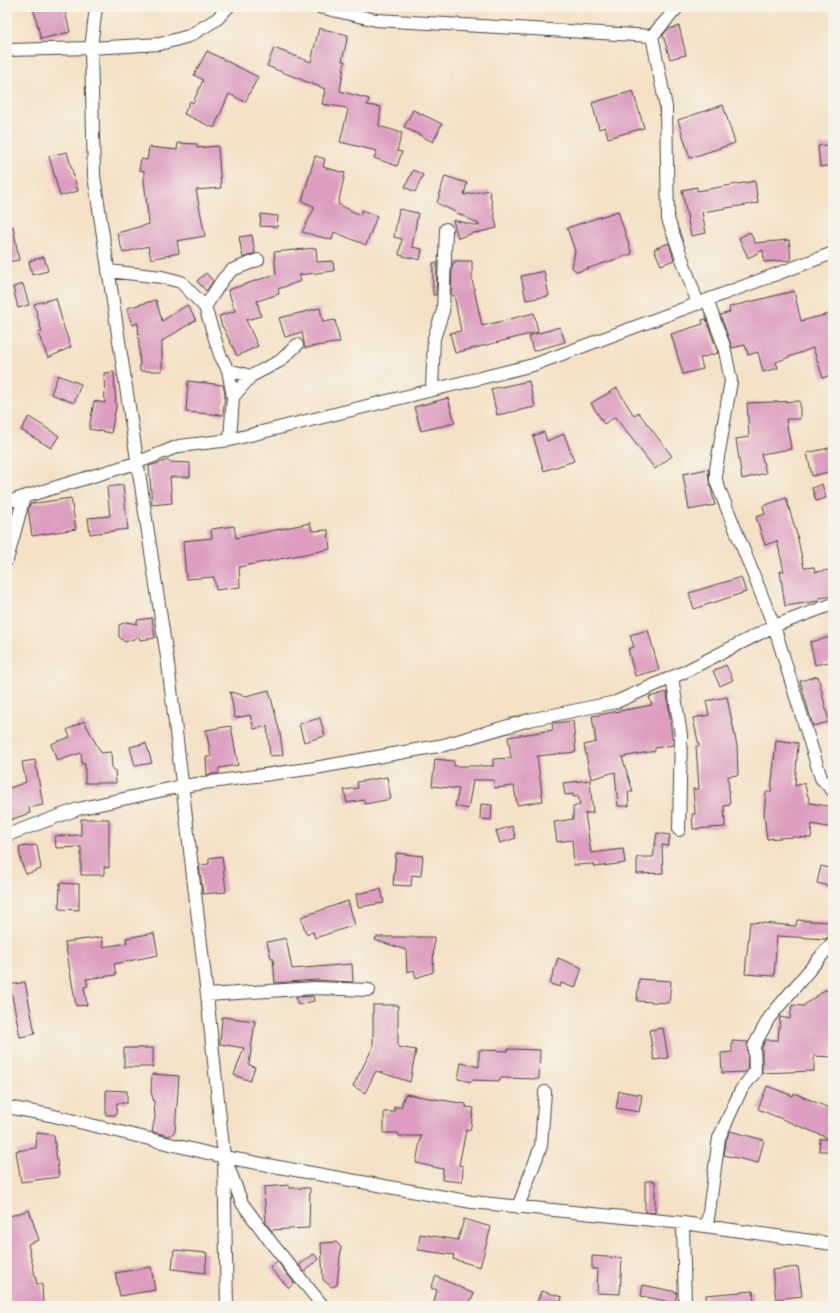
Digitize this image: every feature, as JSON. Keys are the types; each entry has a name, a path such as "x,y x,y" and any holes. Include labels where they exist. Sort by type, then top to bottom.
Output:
{"street":[{"path":"96,7 91,48 94,176 136,463 168,664 207,995 224,1157 227,1306"},
{"path":"7,50 91,48 160,44 189,36 216,19 228,7"},
{"path":"319,7 376,20 652,36"},
{"path":"652,36 678,7"},
{"path":"652,36 666,107 668,219 702,302 724,346 731,381 716,469 716,481 774,626 821,778 833,791"},
{"path":"432,390 434,338 443,311 446,229"},
{"path":"7,502 136,463 179,446 230,440 533,365 833,253"},
{"path":"205,307 223,279 232,270 258,260"},
{"path":"108,271 162,277 181,282 205,307 220,355 228,370 233,397 230,440"},
{"path":"233,397 250,376 280,361 297,345"},
{"path":"228,370 250,376"},
{"path":"7,560 24,497"},
{"path":"7,835 78,808 182,786 315,768 444,745 529,720 616,702 672,677 774,626 833,604"},
{"path":"672,677 681,735 679,830"},
{"path":"708,1226 719,1138 741,1090 755,1072 754,1046 769,1018 833,942"},
{"path":"207,995 315,988 369,990"},
{"path":"518,1207 541,1146 545,1092"},
{"path":"7,1107 224,1157 472,1202 683,1223 833,1244"},
{"path":"224,1157 242,1202 273,1245 323,1306"},
{"path":"683,1223 685,1306"}],"building":[{"path":"33,7 64,7 70,32 41,39"},
{"path":"679,26 686,55 670,59 663,35 668,29"},
{"path":"319,28 348,35 342,61 345,61 340,91 369,99 367,105 381,107 379,126 402,133 397,151 402,152 397,166 374,158 377,151 340,142 348,110 346,108 322,104 325,89 267,66 274,48 311,62"},
{"path":"207,51 258,77 245,102 229,94 214,128 184,114 190,101 193,103 203,80 194,75"},
{"path":"633,91 644,128 608,138 605,127 599,129 592,103"},
{"path":"723,105 735,143 690,158 678,120"},
{"path":"413,110 442,124 433,142 404,127"},
{"path":"178,143 197,144 197,148 218,146 221,188 196,190 205,236 177,241 179,253 151,259 148,246 123,253 117,233 149,224 144,171 139,170 141,159 147,160 149,147 177,150"},
{"path":"833,144 833,165 820,167 818,146"},
{"path":"67,152 78,191 60,196 49,156"},
{"path":"315,156 325,159 323,167 345,173 338,204 360,215 362,210 377,216 366,245 334,232 332,240 302,232 315,207 302,201"},
{"path":"413,170 423,175 415,192 405,187"},
{"path":"445,176 467,183 464,195 489,190 497,228 458,238 453,220 479,226 479,224 437,203"},
{"path":"755,181 758,203 702,212 706,233 691,236 682,190 697,187 697,191"},
{"path":"399,209 418,213 412,247 422,249 420,260 399,255 402,239 394,237"},
{"path":"618,211 632,254 577,272 572,267 575,251 567,228"},
{"path":"261,214 278,216 277,227 260,226"},
{"path":"13,226 19,260 7,262 7,227"},
{"path":"750,232 755,243 789,240 791,260 764,262 763,250 748,258 739,238"},
{"path":"252,235 255,253 243,258 239,237"},
{"path":"669,243 674,260 661,265 654,249"},
{"path":"316,248 317,262 333,261 334,271 299,275 301,281 278,289 279,294 257,301 261,316 246,320 258,346 237,356 222,327 219,316 235,311 228,290 276,274 274,252"},
{"path":"44,257 48,271 32,275 29,261"},
{"path":"454,261 472,261 472,279 482,326 534,313 538,332 455,353 450,333 461,331 454,295 451,295 452,264 454,264"},
{"path":"433,263 437,263 436,295 433,295"},
{"path":"544,271 549,296 526,300 521,276"},
{"path":"206,273 213,281 206,291 197,281"},
{"path":"23,284 29,305 18,308 13,287"},
{"path":"794,291 801,321 833,313 833,374 823,378 813,348 776,362 778,368 763,372 758,352 748,355 745,345 732,348 720,315 730,312 729,307"},
{"path":"56,298 71,347 48,358 38,333 42,332 34,304"},
{"path":"156,300 162,321 187,305 196,320 162,341 162,371 140,371 138,323 132,325 127,308"},
{"path":"320,308 323,322 335,320 340,342 305,348 302,332 285,337 279,318"},
{"path":"706,319 718,353 700,358 703,369 683,374 671,334 703,324 702,320"},
{"path":"560,327 565,342 533,351 529,336"},
{"path":"114,372 116,407 111,433 89,429 94,401 105,403 104,373"},
{"path":"58,375 81,384 74,403 51,394"},
{"path":"188,381 223,385 225,394 223,415 186,412"},
{"path":"529,381 535,407 497,415 491,389"},
{"path":"617,388 634,416 638,412 672,456 655,469 615,417 604,424 591,403"},
{"path":"448,398 455,423 421,431 414,407"},
{"path":"800,401 800,419 786,419 791,449 761,454 766,473 742,479 736,439 749,437 747,403"},
{"path":"29,417 59,436 51,448 21,430"},
{"path":"544,432 547,441 564,434 574,461 544,471 533,436"},
{"path":"833,447 833,471 812,476 807,453"},
{"path":"169,460 169,462 190,463 190,477 170,477 172,503 152,505 149,466"},
{"path":"708,469 709,481 715,505 689,510 683,474"},
{"path":"822,484 826,498 816,501 812,488"},
{"path":"123,485 128,529 90,534 88,518 110,516 107,487"},
{"path":"71,498 76,529 32,536 28,509 30,504"},
{"path":"786,498 797,535 804,568 814,567 815,572 831,570 833,596 819,598 819,601 785,606 780,571 784,571 777,541 765,545 756,517 765,514 763,506"},
{"path":"310,523 312,531 328,530 330,549 239,567 240,587 216,590 214,577 186,579 183,541 212,538 211,529 234,526 236,538"},
{"path":"741,577 746,592 694,609 689,593"},
{"path":"152,618 155,638 140,640 139,637 125,642 119,637 119,625 126,622 137,624 137,620"},
{"path":"648,630 659,670 635,676 628,649 634,647 630,635"},
{"path":"831,637 833,661 815,665 810,642"},
{"path":"726,665 733,680 720,686 713,671"},
{"path":"818,676 829,722 813,726 800,681"},
{"path":"269,690 280,733 283,755 270,756 267,726 254,729 250,715 235,718 230,692 246,696"},
{"path":"667,692 673,745 655,748 655,751 622,757 633,792 628,792 629,806 618,806 615,772 591,779 584,745 596,742 592,716 652,705 649,697"},
{"path":"727,697 737,746 738,775 728,776 730,805 724,806 725,827 693,829 692,814 695,814 693,789 699,789 696,746 699,746 693,718 709,715 706,701"},
{"path":"320,718 325,736 304,742 299,724"},
{"path":"84,721 101,753 111,752 112,770 115,770 116,783 85,783 85,764 82,764 81,753 57,761 51,744 70,737 67,730"},
{"path":"573,721 576,752 537,756 543,801 517,805 514,786 495,788 494,780 473,780 468,809 455,806 459,789 432,786 435,759 454,761 454,766 493,766 493,759 511,758 508,737 553,730 552,723"},
{"path":"231,726 238,765 219,768 219,773 207,775 206,757 211,757 206,730"},
{"path":"776,740 798,743 795,786 804,783 810,803 833,807 833,828 812,824 811,838 794,837 767,839 764,815 766,792 771,792"},
{"path":"146,743 152,763 135,766 130,747"},
{"path":"35,760 43,805 29,808 30,813 7,821 7,789 26,782 22,762"},
{"path":"387,777 391,799 365,804 364,800 347,803 344,790 358,788 357,782"},
{"path":"590,780 593,813 585,813 591,853 623,849 625,863 595,867 594,864 574,865 572,840 557,842 554,822 573,819 573,807 580,805 578,796 573,797 573,794 565,795 563,783"},
{"path":"481,804 492,805 491,820 480,819"},
{"path":"81,819 109,819 109,868 104,867 104,875 81,875 81,847 56,848 55,836 81,835"},
{"path":"512,826 516,838 500,843 496,831"},
{"path":"657,833 670,835 668,846 662,845 663,873 637,874 637,857 653,857"},
{"path":"37,845 41,869 26,874 21,862 19,847"},
{"path":"396,853 423,856 421,876 412,875 411,886 393,885"},
{"path":"222,856 226,892 203,894 199,865 209,864 209,858"},
{"path":"821,866 833,869 833,887 817,883"},
{"path":"60,883 79,884 79,910 59,909"},
{"path":"381,889 384,903 358,907 356,894"},
{"path":"348,901 355,925 315,938 313,932 306,934 301,917"},
{"path":"797,920 829,922 829,936 826,939 777,936 774,976 745,974 750,922 796,926"},
{"path":"154,933 158,955 114,964 116,975 86,979 88,986 84,987 87,1005 76,1006 65,942 102,937 103,947 127,943 126,938"},
{"path":"376,937 434,937 433,972 416,978 414,970 407,972 406,950 375,940"},
{"path":"286,938 292,969 352,964 353,982 315,980 275,983 273,958 271,958 267,942"},
{"path":"558,958 582,968 575,988 561,983 560,987 550,984"},
{"path":"639,979 671,981 669,1003 637,1001"},
{"path":"25,982 35,1034 20,1037 10,985"},
{"path":"825,990 833,992 833,1057 814,1056 814,1071 762,1073 762,1048 765,1040 778,1040 780,1017 790,1019 792,1005 803,1006"},
{"path":"313,996 314,1001 298,1005 296,997"},
{"path":"373,1005 398,1005 398,1047 416,1050 410,1082 376,1071 365,1093 353,1086 373,1047"},
{"path":"222,1017 255,1021 249,1065 255,1067 250,1081 234,1075 244,1048 220,1044"},
{"path":"663,1028 668,1058 654,1060 649,1030"},
{"path":"732,1041 748,1042 747,1070 745,1072 722,1073 721,1053 732,1052"},
{"path":"124,1048 153,1048 153,1067 124,1067"},
{"path":"508,1049 540,1050 539,1079 500,1078 500,1081 472,1080 471,1082 458,1079 461,1063 479,1067 479,1050 508,1051"},
{"path":"152,1074 179,1076 175,1131 170,1136 152,1132 155,1117 154,1102 151,1092"},
{"path":"767,1086 793,1096 794,1093 829,1108 828,1138 758,1109"},
{"path":"106,1090 127,1091 127,1103 117,1103 116,1115 106,1115"},
{"path":"619,1091 642,1095 639,1112 616,1108"},
{"path":"405,1094 466,1104 466,1107 474,1108 470,1131 466,1130 459,1165 463,1166 462,1182 442,1180 443,1169 416,1163 421,1136 399,1136 398,1133 384,1133 384,1112 394,1112 394,1107 401,1107"},
{"path":"730,1131 764,1140 758,1163 724,1155 726,1140"},
{"path":"37,1133 54,1135 59,1177 21,1182 16,1151 36,1148"},
{"path":"820,1139 833,1139 833,1151 819,1151"},
{"path":"645,1181 655,1181 655,1213 645,1212"},
{"path":"289,1185 289,1188 310,1188 309,1228 271,1230 266,1223 264,1187"},
{"path":"29,1210 39,1240 28,1244 37,1284 42,1284 43,1306 7,1306 7,1217"},
{"path":"464,1219 491,1227 480,1267 453,1259 454,1255 418,1250 420,1234 458,1240"},
{"path":"336,1242 341,1247 337,1285 332,1287 323,1280 321,1243"},
{"path":"174,1250 207,1253 205,1273 172,1269"},
{"path":"314,1254 318,1259 305,1272 299,1265"},
{"path":"592,1256 622,1258 620,1294 597,1293 598,1269 592,1269"},
{"path":"277,1261 294,1283 289,1288 270,1268"},
{"path":"151,1267 155,1290 120,1296 115,1273"},
{"path":"798,1267 802,1296 776,1299 772,1270"},
{"path":"436,1276 474,1294 468,1306 433,1306 437,1290 431,1288"},
{"path":"643,1285 677,1292 675,1303 641,1296"},
{"path":"541,1291 562,1297 560,1306 536,1306"},
{"path":"753,1291 754,1302 707,1306 706,1295"}]}
